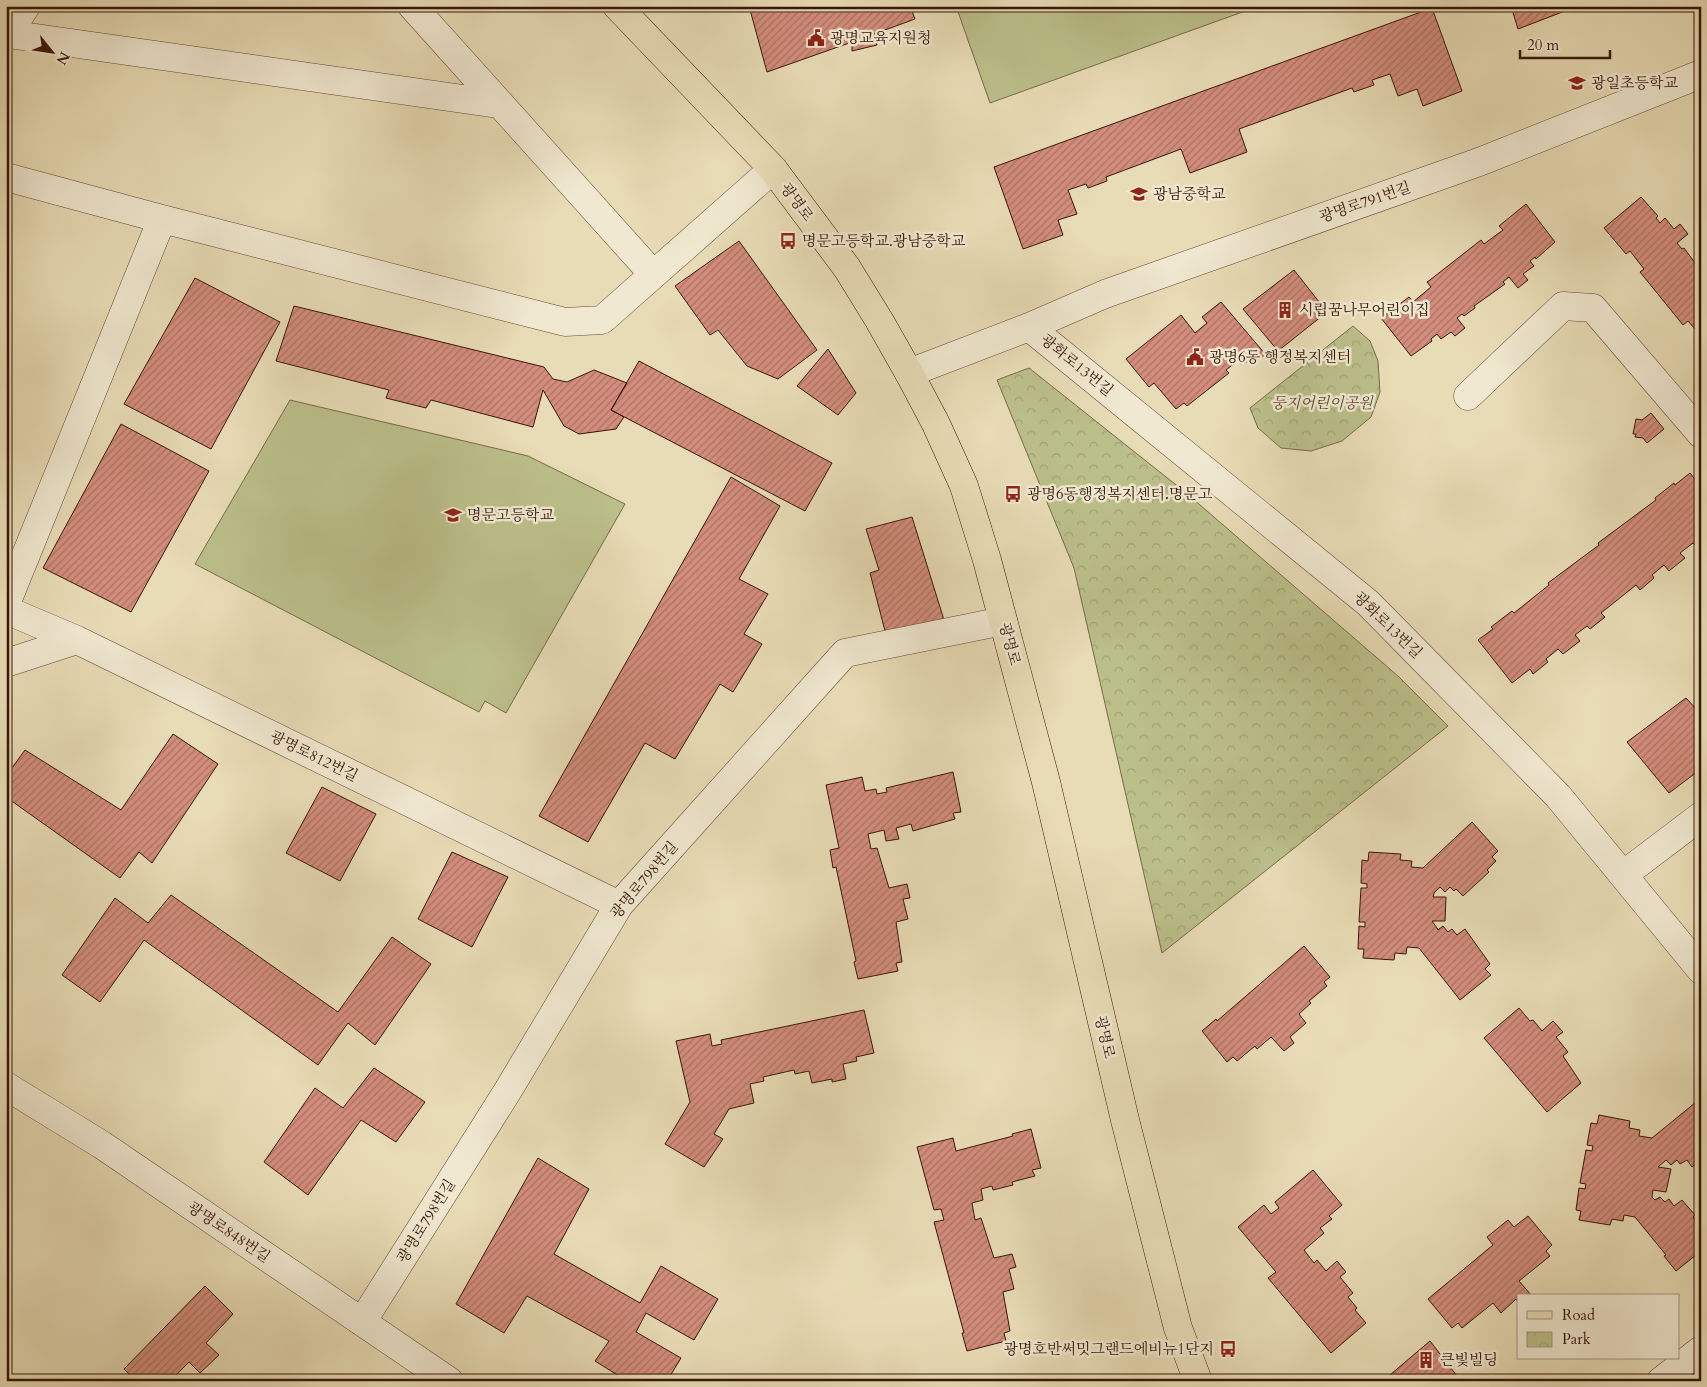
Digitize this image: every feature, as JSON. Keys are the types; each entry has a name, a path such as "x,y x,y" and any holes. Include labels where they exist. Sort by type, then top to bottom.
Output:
{"main road":[{"name":"광명로","path":"617,6 773,170 846,268 879,320 909,373 936,424 964,486 1004,621 1046,782 1122,1110 1175,1319 1198,1381"}],"street":[{"path":"26,6 7,37 498,104"},
{"path":"412,6 498,104 653,274"},
{"name":"광명로791번길","path":"909,373 1029,327 1105,294 1479,162 1701,74"},
{"path":"6,177 565,322 602,320 773,170"},
{"path":"6,604 162,219"},
{"path":"1468,396 1563,306 1593,308 1701,434"},
{"name":"광화로13번길","path":"1029,327 1368,603 1558,796 1701,970"},
{"name":"광명로812번길","path":"6,610 77,640 619,905"},
{"name":"광명로798번길","path":"362,1322 507,1092 619,905 845,653 1004,621"},
{"path":"6,664 77,640"},
{"path":"1623,875 1701,816"},
{"name":"광명로848번길","path":"6,1086 102,1145 450,1381"},
{"path":"1661,1381 1701,1350"}],"green space":[{"path":"956,6 1259,6 990,103"},
{"name":"둥지어린이공원","path":"1353,326 1370,341 1378,361 1380,392 1371,417 1342,441 1311,451 1281,448 1258,428 1250,408"},
{"path":"1029,368 1185,492 1398,676 1448,726 1162,953 1074,568 997,380"},
{"path":"290,400 528,456 625,504 506,713 485,701 479,712 195,564"}],"building":[{"path":"702,6 719,6 704,12"},
{"name":"광명교육지원청","path":"749,6 910,6 915,19 874,34 877,45 852,51 852,42 767,72"},
{"path":"1511,6 1578,6 1518,29"},
{"path":"1432,8 1462,91 1423,106 1417,89 1398,96 1390,74 1372,80 1374,85 1354,92 1352,88 1239,129 1247,152 1190,173 1181,149 1106,177 1107,181 1088,188 1086,184 1068,190 1077,214 1058,220 1063,235 1023,249 994,167"},
{"path":"1641,197 1658,216 1656,218 1660,223 1665,218 1674,229 1680,224 1688,234 1677,243 1682,249 1684,248 1701,271 1701,336 1688,321 1683,325 1640,272 1644,269 1630,251 1626,254 1604,228"},
{"path":"1526,204 1555,242 1536,259 1535,257 1530,261 1534,266 1523,274 1528,280 1518,288 1509,277 1503,282 1505,284 1474,306 1475,308 1464,316 1462,314 1457,318 1465,328 1455,336 1451,332 1441,339 1437,334 1431,339 1432,341 1411,356 1381,318 1409,297 1413,302 1431,287 1427,282 1481,240 1484,244 1503,230 1499,226"},
{"path":"739,241 817,350 778,379 747,366 718,330 710,335 675,286"},
{"name":"시립꿈나무어린이집","path":"1294,270 1327,312 1278,351 1243,309"},
{"path":"195,278 280,322 211,449 124,404"},
{"name":"광명6동 행정복지센터","path":"1221,302 1266,355 1241,364 1237,361 1226,370 1229,373 1187,406 1184,403 1176,409 1154,383 1149,387 1126,359 1181,315 1195,333 1207,323 1202,317"},
{"path":"294,306 544,367 553,379 567,382 594,370 627,383 611,410 624,417 616,429 579,434 564,426 543,390 533,427 431,400 426,408 386,398 389,390 276,361"},
{"path":"828,349 856,393 838,415 797,386"},
{"path":"639,361 832,463 805,511 611,410"},
{"path":"1651,413 1664,429 1647,443 1643,438 1635,437 1636,434 1633,434 1636,419 1642,420"},
{"path":"121,424 209,471 131,612 43,568"},
{"path":"1690,473 1701,487 1701,542 1696,546 1693,543 1680,553 1685,558 1669,571 1664,565 1652,575 1654,578 1640,590 1636,585 1601,613 1605,617 1590,629 1587,626 1575,635 1580,641 1563,654 1558,649 1546,659 1548,662 1533,674 1530,669 1512,683 1478,640 1493,629 1491,627 1512,611 1514,613 1549,585 1548,583 1599,545 1598,543 1656,500 1655,498 1674,483 1675,485"},
{"path":"731,477 780,506 739,579 768,594 744,634 762,644 733,692 720,684 675,759 645,743 588,842 539,816"},
{"path":"912,517 944,620 885,631 870,573 879,570 866,529"},
{"path":"1686,698 1698,711 1701,708 1701,769 1669,793 1627,742"},
{"path":"173,734 218,764 152,863 139,852 120,878 6,797 6,776 25,750 121,810"},
{"path":"953,772 961,812 953,813 955,819 913,831 911,824 896,828 899,839 886,841 884,830 868,834 871,849 877,848 889,888 907,884 910,898 903,899 908,919 896,922 902,962 896,963 898,971 858,979 854,962 856,961 836,867 833,868 830,850 839,848 826,785 862,777 865,791 876,789 877,794 887,792 886,788"},
{"path":"322,787 376,814 340,881 286,853"},
{"path":"1472,822 1498,851 1492,857 1496,861 1487,870 1489,872 1463,896 1456,889 1454,891 1450,887 1445,892 1440,887 1433,897 1446,897 1445,921 1432,921 1438,930 1443,926 1448,932 1452,929 1457,935 1465,929 1490,964 1485,969 1491,975 1460,1000 1419,948 1407,947 1406,954 1395,953 1394,960 1363,958 1364,949 1358,949 1359,926 1365,927 1365,922 1359,922 1361,888 1367,888 1367,884 1361,883 1362,860 1368,861 1369,852 1401,854 1400,860 1412,861 1411,867 1423,868"},
{"path":"452,852 508,877 472,947 418,919"},
{"path":"171,895 338,1012 392,937 431,964 375,1045 348,1023 318,1065 144,940 100,1002 62,975 115,898 148,923"},
{"path":"1304,946 1330,977 1324,982 1327,986 1309,1001 1311,1003 1299,1014 1306,1023 1290,1037 1294,1043 1284,1051 1271,1037 1257,1049 1255,1046 1237,1061 1233,1057 1227,1062 1202,1031 1216,1019 1217,1021"},
{"path":"1519,1008 1542,1031 1553,1021 1563,1032 1556,1037 1568,1052 1563,1056 1581,1083 1547,1112 1484,1038"},
{"path":"864,1010 874,1053 856,1057 857,1061 843,1064 846,1079 832,1082 832,1079 812,1083 809,1071 795,1074 794,1070 763,1077 764,1081 750,1084 754,1103 729,1109 714,1134 723,1139 704,1167 665,1144 690,1102 676,1041 710,1034 712,1046 722,1044 721,1040"},
{"path":"374,1068 425,1102 396,1142 361,1120 308,1195 264,1162 315,1088 343,1108"},
{"path":"1701,1098 1701,1160 1692,1167 1687,1160 1680,1164 1677,1160 1671,1165 1666,1160 1658,1167 1671,1169 1666,1192 1653,1190 1652,1197 1655,1200 1660,1197 1665,1202 1669,1199 1674,1206 1682,1200 1695,1215 1693,1217 1701,1227 1701,1251 1676,1271 1664,1256 1666,1255 1635,1217 1624,1215 1623,1221 1612,1219 1610,1225 1579,1220 1581,1211 1576,1210 1579,1188 1585,1189 1586,1184 1580,1183 1586,1150 1592,1151 1593,1146 1587,1145 1591,1123 1597,1124 1599,1115 1630,1121 1629,1128 1640,1130 1639,1136 1652,1138"},
{"path":"1031,1129 1041,1168 1032,1170 1035,1176 1012,1182 1013,1185 993,1190 992,1186 981,1189 983,1200 972,1203 975,1220 981,1218 994,1258 1012,1254 1016,1267 1009,1269 1014,1289 1003,1292 1010,1331 1004,1333 1006,1341 967,1351 962,1333 964,1333 934,1222 944,1220 941,1209 934,1210 917,1147 953,1138 956,1151 1013,1136 1012,1134"},
{"path":"538,1158 589,1189 554,1254 640,1303 661,1266 718,1299 694,1340 646,1313 636,1332 681,1358 667,1381 627,1381 595,1361 609,1341 527,1296 504,1333 456,1304"},
{"path":"1313,1170 1342,1205 1329,1216 1332,1219 1320,1228 1324,1233 1304,1250 1314,1263 1317,1260 1326,1271 1337,1261 1346,1272 1340,1277 1353,1293 1348,1297 1357,1308 1355,1310 1366,1323 1331,1353 1268,1278 1276,1272 1238,1227 1264,1205 1271,1214 1279,1208 1275,1202"},
{"path":"1528,1216 1552,1245 1546,1251 1550,1256 1519,1281 1530,1294 1517,1294 1517,1300 1516,1299 1501,1313 1493,1303 1462,1328 1458,1323 1452,1328 1428,1299 1493,1245 1487,1237 1508,1220 1514,1227"},
{"path":"205,1286 233,1314 206,1343 219,1355 200,1373 189,1362 170,1381 136,1381 124,1369"},
{"name":"큰빛빌딩","path":"1430,1341 1461,1381 1384,1380"}],"place":[{"name":"광명교육지원청","path":"816,38"},
{"name":"광일초등학교","path":"1577,83"},
{"name":"광남중학교","path":"1139,194"},
{"name":"명문고등학교.광남중학교","path":"788,241"},
{"name":"시립꿈나무어린이집","path":"1285,310"},
{"name":"광명6동 행정복지센터","path":"1195,357"},
{"name":"광명6동행정복지센터.명문고","path":"1013,494"},
{"name":"명문고등학교","path":"453,515"},
{"name":"광명호반써밋그랜드에비뉴1단지","path":"1228,1349"},
{"name":"큰빛빌딩","path":"1426,1360"}]}
